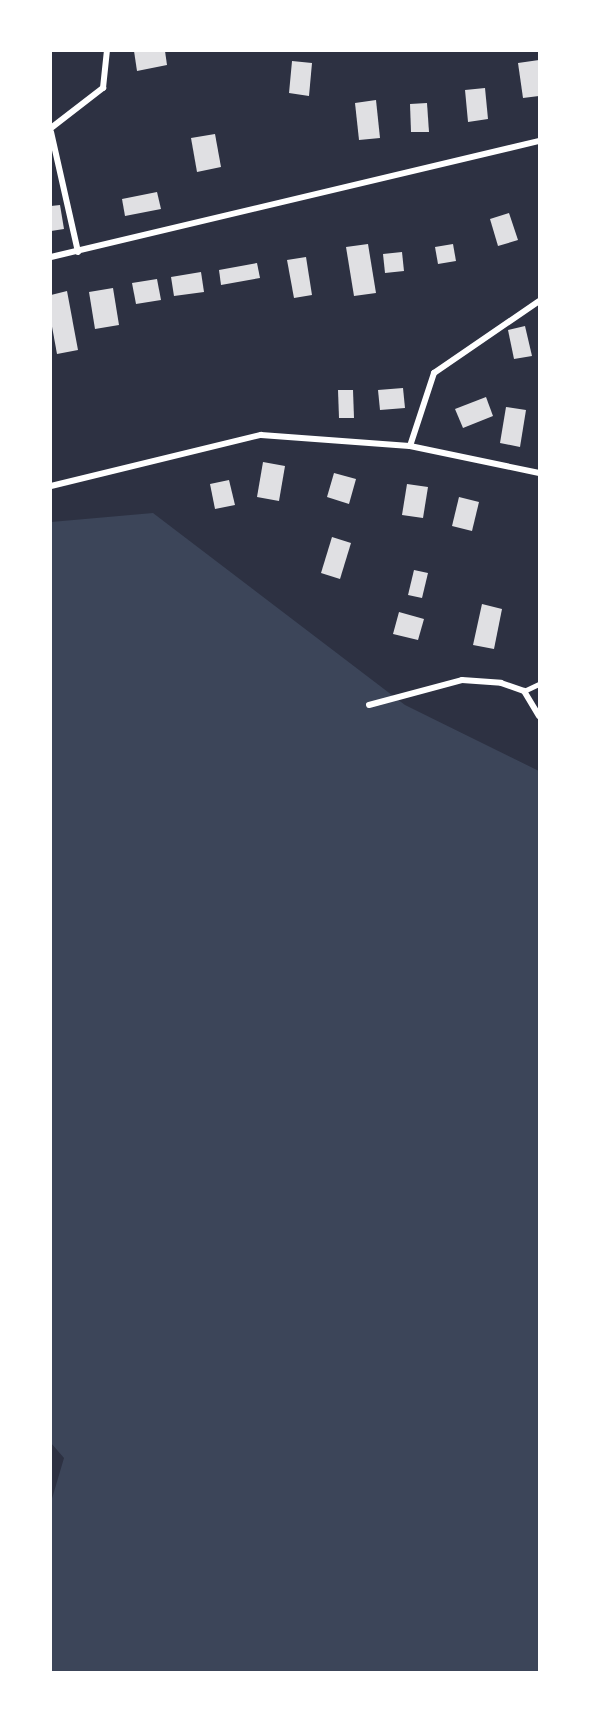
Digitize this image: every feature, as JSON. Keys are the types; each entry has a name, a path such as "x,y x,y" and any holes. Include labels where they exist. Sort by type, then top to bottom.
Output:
{"street":[{"path":"78,252 51,130 103,88 107,51"},
{"path":"51,257 539,141"},
{"path":"410,446 434,373 539,301"},
{"path":"51,486 261,435 410,446 539,473"},
{"path":"369,705 462,680 501,683 524,691 539,716"}],"lane":[{"path":"524,691 539,684"}],"shaded area":[{"path":"153,513 405,705 539,771 539,1672 51,1672 51,1502 64,1458 51,1443 51,522"}],"building":[{"path":"134,51 165,51 167,65 137,71"},
{"path":"539,60 539,96 523,98 518,63"},
{"path":"292,61 312,63 309,96 289,93"},
{"path":"485,88 488,119 468,122 465,90"},
{"path":"376,100 380,138 359,140 355,103"},
{"path":"427,103 429,132 411,132 410,104"},
{"path":"215,134 221,167 197,172 191,138"},
{"path":"157,192 161,209 125,216 122,199"},
{"path":"60,205 64,229 51,231 51,206"},
{"path":"509,213 518,240 498,246 490,219"},
{"path":"368,244 376,293 354,296 346,247"},
{"path":"453,244 456,261 438,264 435,247"},
{"path":"402,252 404,271 385,273 383,254"},
{"path":"306,257 312,295 294,298 287,260"},
{"path":"257,263 260,278 221,285 219,270"},
{"path":"201,272 204,292 174,296 171,277"},
{"path":"157,279 161,300 136,304 132,283"},
{"path":"113,288 119,325 95,329 89,292"},
{"path":"67,291 78,350 57,354 51,321 51,295"},
{"path":"525,326 532,356 514,359 508,330"},
{"path":"403,388 405,408 380,410 378,390"},
{"path":"338,390 353,390 354,418 339,418"},
{"path":"486,397 493,416 463,428 455,409"},
{"path":"506,407 526,410 520,447 500,443"},
{"path":"263,462 285,466 279,501 257,497"},
{"path":"334,473 356,479 349,504 327,497"},
{"path":"229,480 235,505 215,509 210,484"},
{"path":"407,484 428,487 423,518 402,515"},
{"path":"459,497 479,502 472,531 452,526"},
{"path":"332,537 351,543 340,579 321,573"},
{"path":"414,570 428,573 422,598 408,595"},
{"path":"482,604 502,609 494,649 473,645"},
{"path":"399,612 424,619 418,640 393,634"}]}
